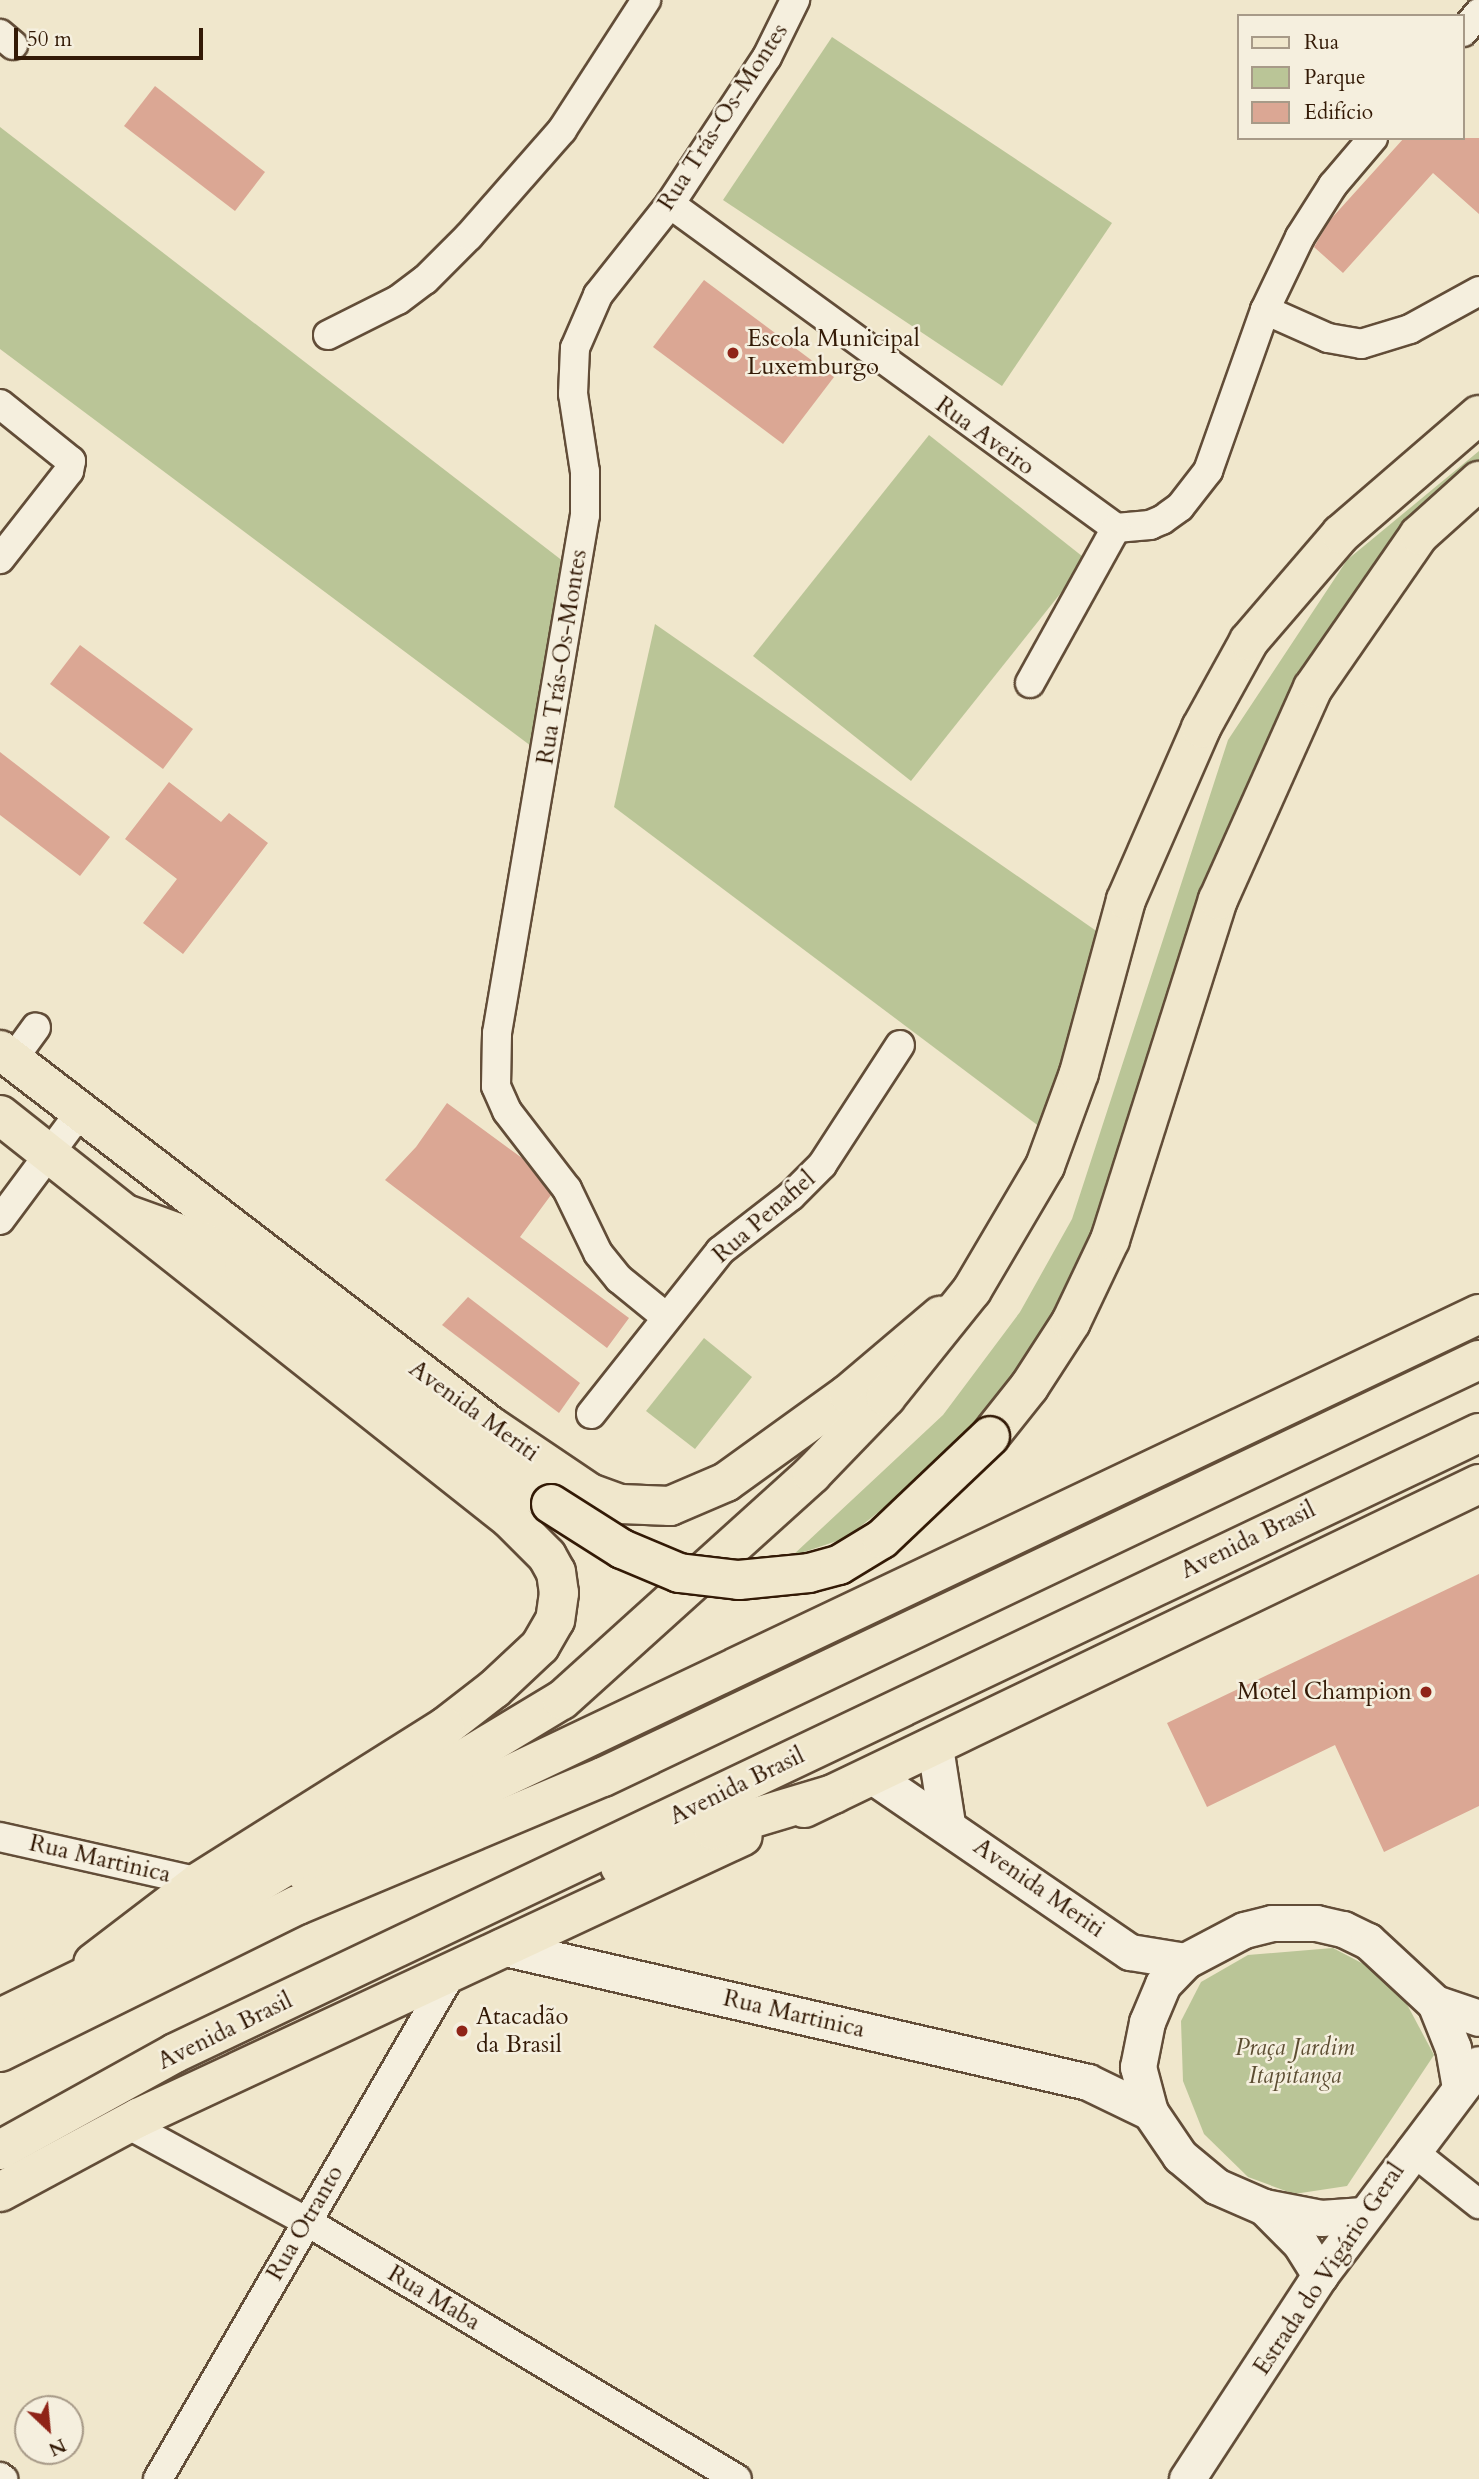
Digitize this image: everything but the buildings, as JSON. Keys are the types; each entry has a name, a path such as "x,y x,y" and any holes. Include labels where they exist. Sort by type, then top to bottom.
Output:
{"main road":[{"path":"177,1932 562,1700 812,1474 886,1397 972,1290 1045,1166 1079,1073 1126,900 1201,728 1249,641 1341,534 1479,415"},
{"path":"128,1215 204,1242 244,1268 551,1504 622,1549 679,1573 739,1580 809,1573 839,1565 882,1539 990,1436 1029,1387 1071,1322 1110,1240 1218,900 1313,688 1419,535 1479,481"},
{"name":"Avenida Meriti","path":"7,1055 489,1425 590,1493 621,1504 670,1506 726,1482 848,1394 972,1290"},
{"path":"0,1115 47,1157 128,1215 510,1519 547,1556 556,1572 559,1593 555,1620 540,1646 494,1689 444,1727 200,1882 66,1984"},
{"path":"0,2018 66,1984 1479,1314"},
{"path":"0,2052 286,1911 603,1777 1479,1360"},
{"name":"Avenida Brasil","path":"0,2150 174,2053 1479,1433"},
{"name":"Avenida Brasil","path":"0,2192 127,2124 501,1947 874,1777 1479,1484"},
{"path":"363,1965 453,1934 713,1830 834,1794"}],"street":[{"path":"328,335 398,300 425,280 469,236 562,130 646,0"},
{"name":"Rua Trás-Os-Montes","path":"666,1317 619,1279 598,1253 567,1189 507,1111 496,1086 495,1061 585,515 585,472 573,394 575,348 598,295 670,204 767,57 795,0"},
{"path":"1465,30 1479,13"},
{"path":"1030,683 1106,524 1162,520 1180,507 1208,471 1265,310 1300,237 1333,185 1371,140"},
{"name":"Rua Aveiro","path":"670,204 1106,524"},
{"path":"1265,310 1328,338 1362,344 1410,329 1479,290"},
{"path":"0,404 71,461 69,471 0,559"},
{"path":"7,1055 36,1027"},
{"name":"Rua Penafiel","path":"591,1413 720,1251 791,1196 822,1166 901,1045"},
{"path":"0,1220 81,1111"},
{"name":"Avenida Meriti","path":"935,1747 947,1824"},
{"name":"Avenida Meriti","path":"874,1777 947,1824 1130,1952 1185,1961"},
{"name":"Rua Martinica","path":"0,1837 200,1882"},
{"path":"1363,2216 1321,2218 1264,2207 1216,2186 1195,2171 1150,2112 1138,2067 1152,2003 1169,1975 1185,1961 1258,1926 1330,1925 1368,1941 1436,2003 1479,2018"},
{"name":"Rua Martinica","path":"501,1947 1088,2082 1150,2112"},
{"name":"Avenida Meriti","path":"1130,1952 1152,2003"},
{"name":"Rua Otranto","path":"158,2479 454,1969"},
{"path":"1436,2003 1453,2048 1469,2075"},
{"name":"Rua Martinica","path":"1088,2082 1138,2067"},
{"name":"Estrada do Vigário Geral","path":"1187,2479 1320,2275 1469,2075"},
{"name":"Rua Maba","path":"127,2124 306,2221 737,2479"},
{"path":"1411,2150 1479,2204"},
{"path":"1264,2207 1300,2243 1320,2275"}],"green space":[{"path":"832,37 1112,223 1002,386 723,200"},
{"path":"0,127 568,565 539,752 0,349"},
{"path":"929,435 1087,560 911,781 753,656"},
{"path":"1479,451 1479,472 1318,666 1086,1280 986,1426 846,1538 792,1556 943,1415 1020,1312 1072,1219 1228,740 1347,560"},
{"path":"655,624 1105,937 1052,1136 614,807"},
{"path":"704,1338 752,1377 695,1449 646,1411"},
{"name":"Praça Jardim Itapitanga","path":"1333,1948 1394,1980 1434,2055 1347,2186 1294,2194 1248,2177 1204,2134 1183,2081 1181,2021 1201,1982 1248,1955"}],"place":[{"name":"Escola Municipal Luxemburgo","path":"733,353"},
{"name":"Motel Champion","path":"1426,1692"},
{"name":"Atacadão da Brasil","path":"462,2031"}]}
